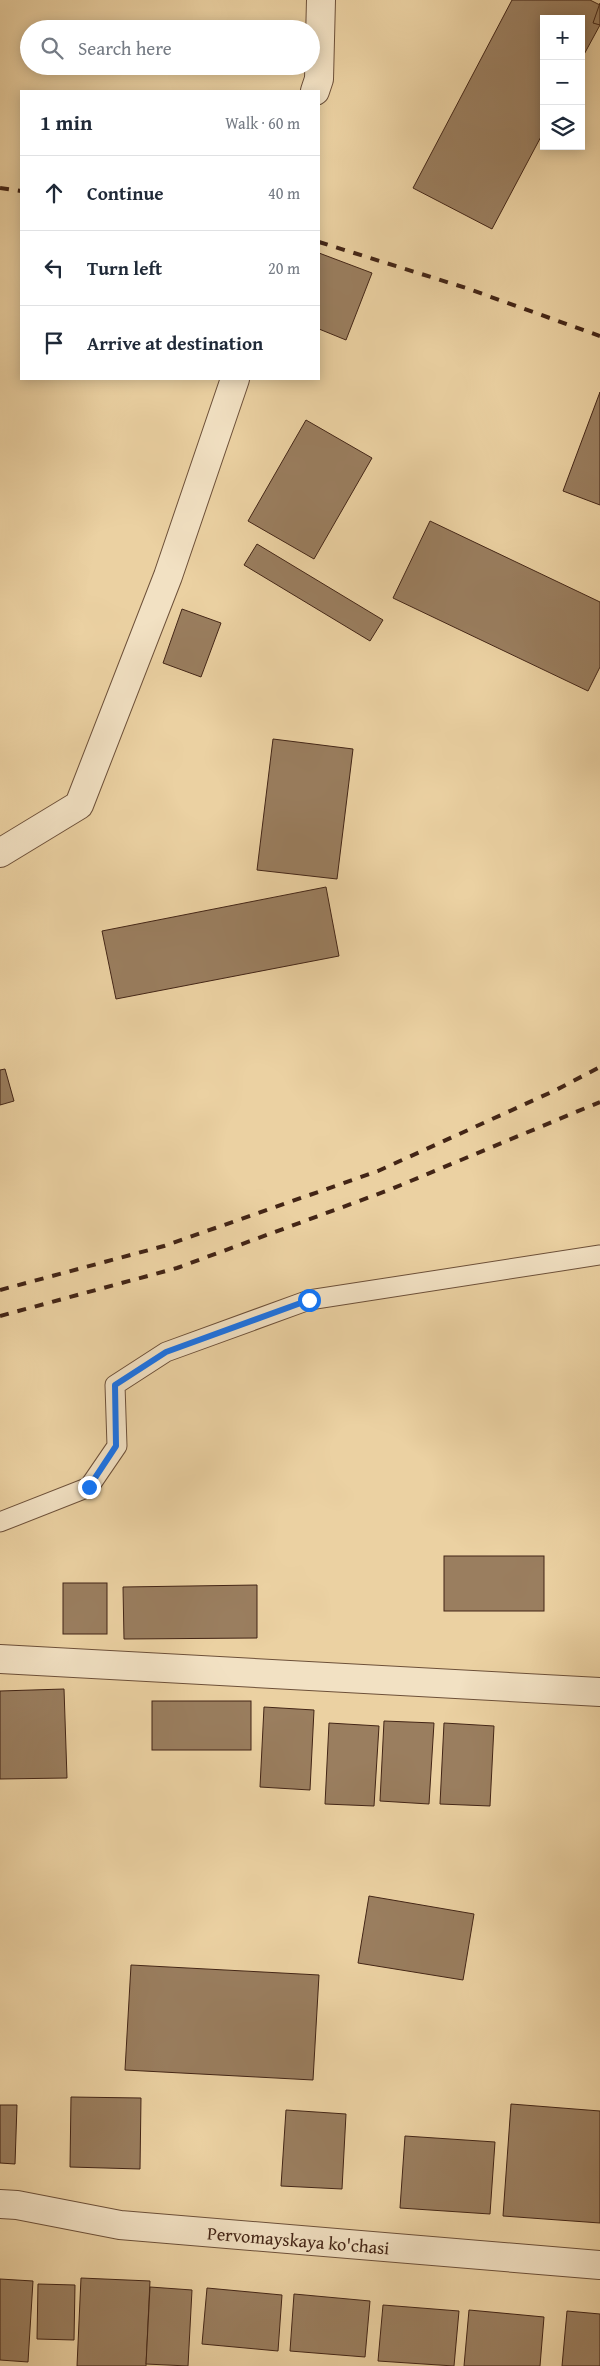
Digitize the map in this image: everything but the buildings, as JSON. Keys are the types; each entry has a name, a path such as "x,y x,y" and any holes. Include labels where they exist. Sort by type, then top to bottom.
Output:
{"street":[{"path":"320,26 321,0"},
{"path":"315,90 318,75"},
{"path":"0,853 79,805 168,576 235,380"},
{"path":"0,1659 600,1692"},
{"name":"Pervomayskaya ko'chasi","path":"0,2204 17,2205 120,2225 600,2265"}],"lane":[{"path":"0,1522 89,1487 116,1446 115,1385 166,1352 309,1300 600,1255"}],"railway":[{"path":"0,188 20,191"},
{"path":"320,242 466,288 600,336"},
{"path":"0,1290 164,1246 378,1171 556,1090 600,1067"},
{"path":"0,1316 177,1268 389,1190 600,1102"}],"route":[{"path":"89,1487 116,1446 115,1385 166,1352 309,1300"}]}
